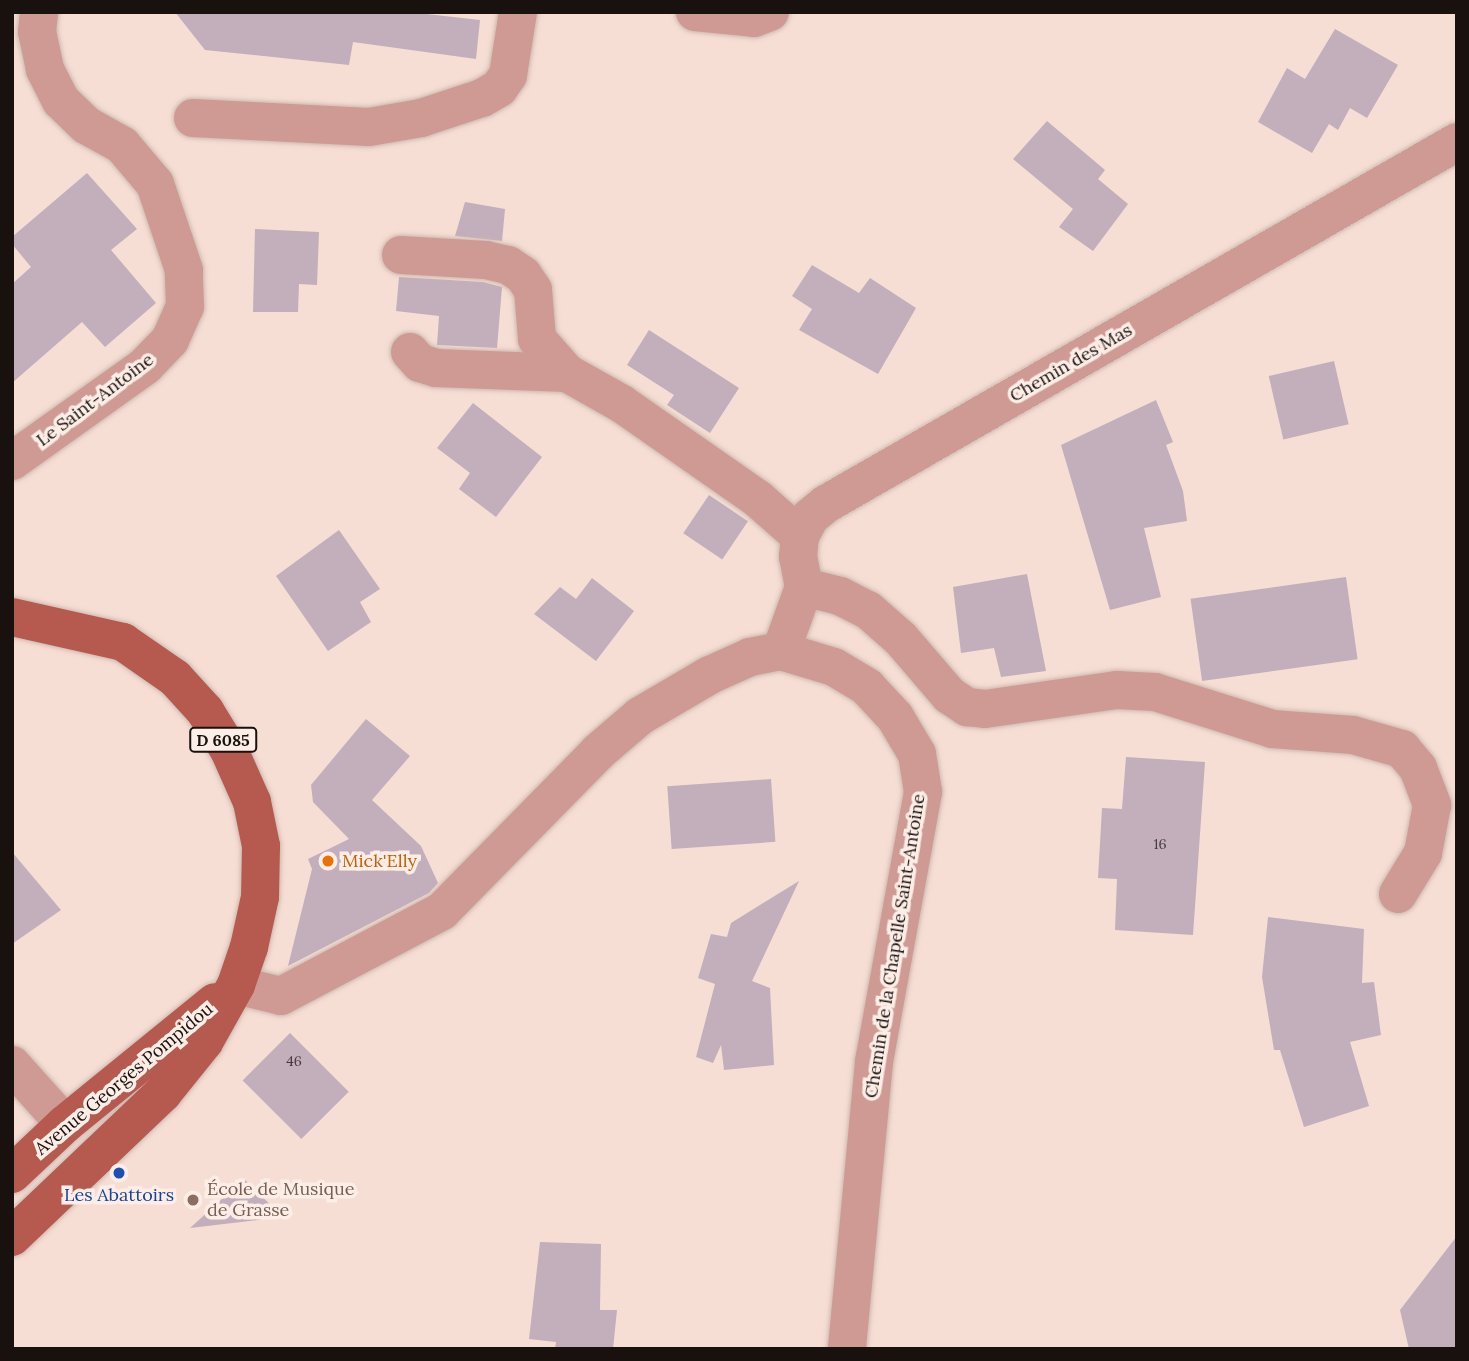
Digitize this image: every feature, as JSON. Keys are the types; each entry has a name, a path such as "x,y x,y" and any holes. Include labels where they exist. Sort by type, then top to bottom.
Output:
{"main road":[{"name":"Avenue Georges Pompidou","path":"12,617 122,642 174,678 205,711 229,750 252,802 261,846 260,897 236,985 204,1042 163,1093 12,1237"},
{"name":"Avenue Georges Pompidou","path":"12,1174 65,1124 236,985"},
{"path":"12,1208 72,1149 65,1124"}],"street":[{"name":"Le Saint-Antoine","path":"12,461 145,366 170,340 185,307 184,270 155,184 122,145 86,125 61,101 45,69 37,32 39,12"},
{"path":"193,118 369,127 421,118 482,98 499,88 508,75 518,12"},
{"path":"695,12 754,18 770,12"},
{"name":"Chemin des Mas","path":"800,536 810,517 826,504 1457,142"},
{"path":"401,255 486,260 523,275 533,290 537,339 567,373 622,404 758,499 800,536 798,557 804,587 781,651"},
{"path":"410,352 420,363 436,368 567,373"},
{"path":"804,587 840,596 868,610 901,639 949,695 967,707 985,709 1117,690 1155,692 1272,729 1353,735 1402,749 1418,768 1432,804 1423,853 1398,894"},
{"name":"Chemin de la Chapelle Saint-Antoine","path":"236,985 281,996 442,911 598,752 640,716 750,657 781,651 834,667 867,687 895,717 917,754 923,792 874,1062 846,1349"},
{"path":"12,1065 65,1124"}],"building":[{"path":"175,12 409,12 480,20 476,59 353,42 349,65 205,50"},
{"path":"1335,29 1398,65 1367,118 1350,108 1338,130 1329,124 1312,153 1258,122 1287,68 1305,79"},
{"path":"1047,121 1105,170 1098,179 1128,204 1093,251 1059,227 1073,209 1013,159"},
{"path":"87,173 137,229 111,250 156,303 105,347 82,322 12,383 12,284 31,267 12,244 12,237"},
{"path":"465,202 505,209 502,241 455,236"},
{"path":"255,229 319,232 317,285 299,284 298,312 253,312"},
{"path":"812,265 859,293 870,278 916,308 878,374 799,330 812,309 792,296"},
{"path":"399,277 483,282 502,287 497,348 437,345 439,316 396,311"},
{"path":"649,330 739,388 710,433 667,405 674,395 627,365"},
{"path":"1334,361 1349,424 1283,439 1269,376"},
{"path":"1156,400 1173,442 1166,445 1183,491 1187,521 1144,528 1161,597 1110,610 1061,445"},
{"path":"473,403 542,457 496,517 459,489 470,473 437,448"},
{"path":"709,495 748,521 722,559 683,533"},
{"path":"339,530 380,589 360,602 371,622 328,651 276,576"},
{"path":"1027,574 1046,671 1001,677 994,648 961,653 953,587"},
{"path":"1346,577 1358,659 1202,681 1191,599"},
{"path":"592,578 634,611 596,661 534,614 560,587 576,599"},
{"path":"366,719 410,756 372,800 421,846 438,883 429,893 288,966 312,869 308,859 349,839 313,802 311,785"},
{"path":"1126,757 1205,762 1193,935 1115,930 1117,879 1098,878 1102,808 1122,809"},
{"path":"771,779 775,842 672,849 667,786"},
{"path":"12,852 61,910 12,944"},
{"path":"799,881 752,981 770,988 774,1065 724,1070 721,1045 713,1063 696,1057 715,984 698,978 711,934 727,937 731,923"},
{"path":"1268,917 1364,929 1362,983 1374,982 1381,1035 1350,1042 1369,1106 1304,1127 1280,1050 1274,1050 1262,977"},
{"path":"290,1033 349,1092 301,1139 243,1080"},
{"path":"244,1179 283,1217 190,1228"},
{"path":"1457,1236 1457,1349 1409,1349 1400,1310"},
{"path":"540,1242 601,1244 600,1310 617,1310 613,1349 555,1349 556,1342 529,1339"}],"place":[{"name":"Mick'Elly","path":"328,861"},
{"name":"Les Abattoirs","path":"119,1173"},
{"name":"École de Musique de Grasse","path":"193,1200"}]}
